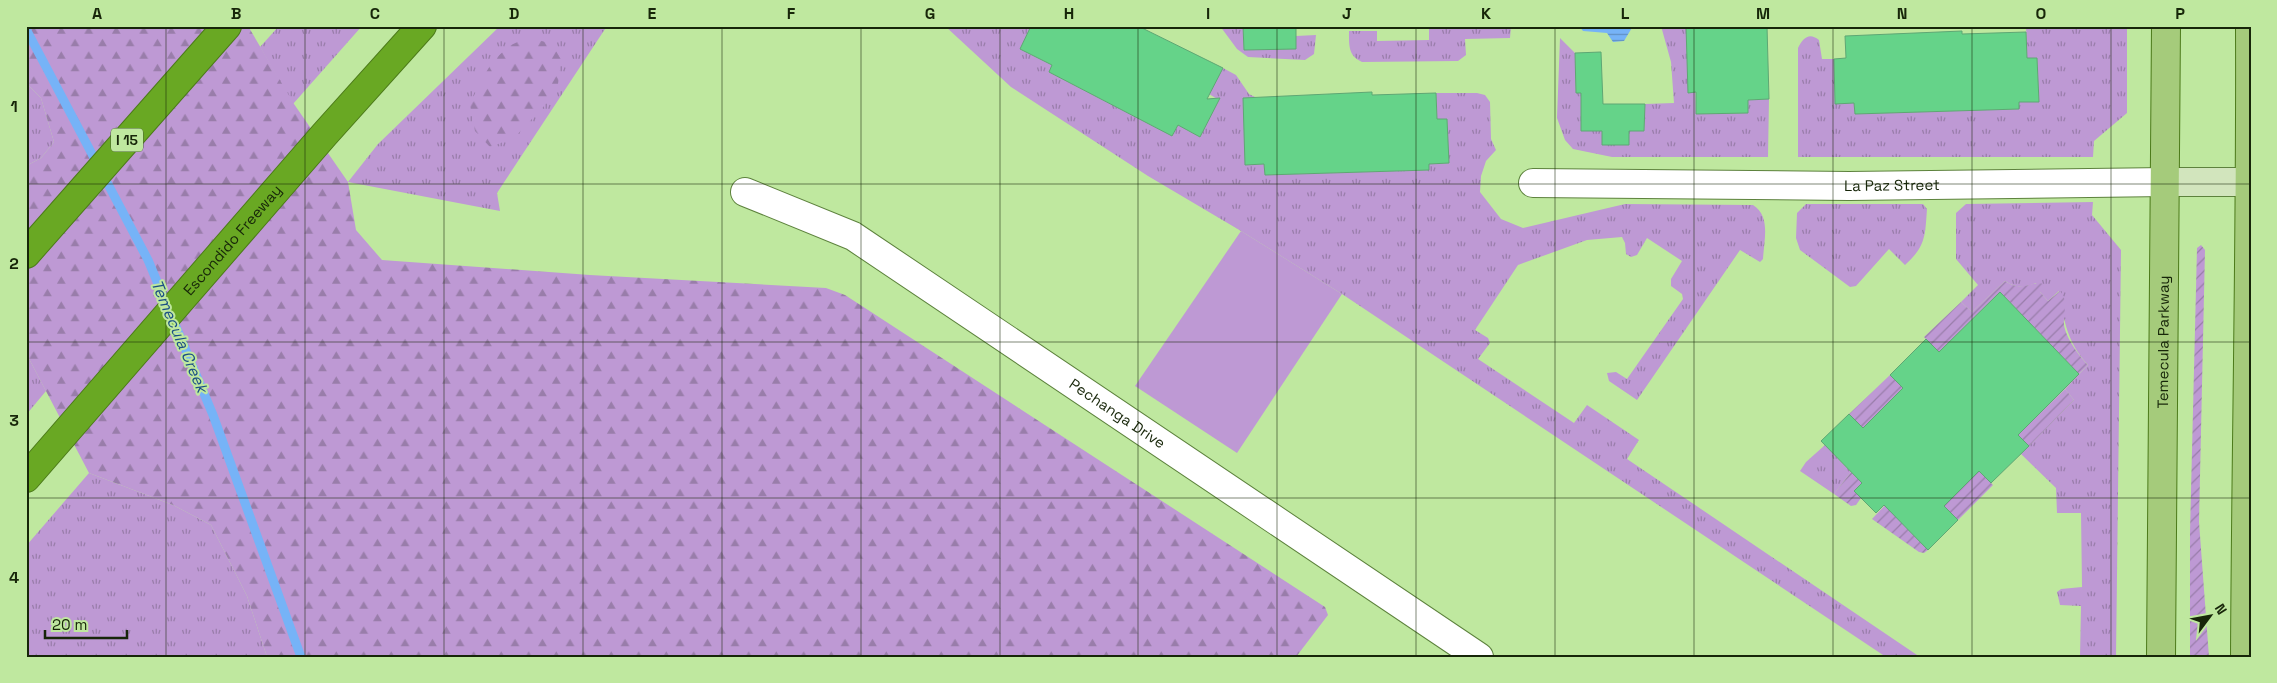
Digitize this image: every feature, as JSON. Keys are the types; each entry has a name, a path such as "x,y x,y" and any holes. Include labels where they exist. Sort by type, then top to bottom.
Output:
{"highway":[{"name":"I 15","path":"26,254 227,26"},
{"name":"Escondido Freeway","path":"26,478 324,135 422,26"}],"main road":[{"name":"Temecula Parkway","path":"2161,657 2166,26"},
{"path":"2245,657 2251,182 2250,26"},
{"name":"La Paz Street","path":"2166,182 2251,182"}],"street":[{"name":"La Paz Street","path":"1533,183 1849,186 2166,182"},
{"name":"Pechanga Drive","path":"744,192 853,236 1479,657"}],"green space":[{"path":"26,26 248,26 294,104 348,182 356,230 382,260 590,275 826,288 845,295 1325,607 1328,615 1296,657 267,657 247,596 211,525 173,505 89,473 26,353 26,166 41,158 54,142 41,98 26,83"},
{"path":"279,26 362,26 293,104 260,47"},
{"path":"500,26 607,26 497,193 500,211 348,182 378,144"},
{"path":"945,26 1031,26 1020,49 1052,65 1049,72 1172,136 1178,125 1200,137 1219,100 1209,94 1223,68 1236,75 1249,94 1255,97 1256,119 1245,165 1264,164 1265,175 1428,170 1429,164 1449,163 1447,119 1437,119 1436,93 1477,93 1485,95 1490,102 1491,139 1496,150 1486,161 1481,176 1480,192 1501,219 1523,228 1625,204 1753,205 1759,210 1764,222 1763,259 1760,262 1740,250 1637,400 1609,381 1607,373 1616,372 1627,379 1683,299 1682,294 1671,286 1671,279 1682,261 1647,238 1637,255 1631,257 1626,254 1625,243 1622,237 1587,240 1518,265 1475,330 1488,338 1490,343 1478,359 1574,423 1587,405 1639,440 1627,459 1920,657 1886,657 1342,294 1148,176 1011,87"},
{"path":"1220,26 1243,26 1244,50 1296,49 1296,36 1316,35 1314,54 1305,60 1248,57 1237,49"},
{"path":"1429,26 1511,26 1510,38 1465,39 1466,55 1458,61 1362,62 1354,57 1350,50 1349,31 1377,31 1377,41 1429,40"},
{"path":"1661,26 1686,26 1695,78 1696,114 1748,113 1748,100 1769,99 1768,157 1612,157 1573,149 1565,140 1557,118 1560,38 1575,53 1576,93 1582,93 1581,131 1602,131 1602,145 1629,145 1629,131 1644,131 1645,104 1674,103 1671,62"},
{"path":"2026,26 2127,26 2127,113 2094,141 2093,157 1798,157 1798,48 1807,37 1812,36 1819,40 1822,59 1834,59 1835,103 1854,103 1855,114 2018,109 2019,102 2039,101 2037,58 2027,58"},
{"path":"528,37 552,44 561,59 558,84 544,106 514,138 490,147 475,131 470,105 480,82 493,61 509,46"},
{"path":"26,83 41,98 54,142 41,158 26,166"},
{"path":"2093,202 2092,215 2121,250 2116,657 2080,657 2081,606 2060,605 2057,592 2061,589 2082,587 2081,513 2057,513 2056,488 2021,454 2074,400 2065,389 2088,365 2075,348 2071,339 2065,322 2059,291 2048,301 2040,292 2036,283 2020,286 2005,281 1972,312 1961,302 1978,285 1956,259 1956,213 1966,204"},
{"path":"1806,204 1923,204 1927,209 1926,226 1921,246 1905,265 1889,249 1856,286 1850,287 1800,250 1796,238 1797,213"},
{"path":"1241,231 1342,294 1237,453 1135,386"},
{"path":"2201,245 2205,250 2199,522 2209,657 2190,657 2190,532 2197,248"},
{"path":"2005,281 2018,286 2036,283 2047,285 2040,292 2048,301 2060,291 2065,303 2065,330 2073,346 2088,365 2079,374 2000,292 1939,352 1924,337 1961,302 1972,312"},
{"path":"26,353 46,391 26,415"},
{"path":"1890,375 1903,388 1863,428 1849,414"},
{"path":"2065,389 2074,400 2029,446 2018,435"},
{"path":"1825,445 1851,472 1834,494 1800,471 1806,462"},
{"path":"1979,471 1993,485 1958,520 1944,506"},
{"path":"1851,472 1862,483 1855,491 1861,498 1856,505 1851,506 1834,494"},
{"path":"89,473 173,505 211,525 247,596 267,657 26,657 26,546"},
{"path":"1888,502 1903,524 1928,550 1924,553 1919,552 1872,519"}],"water":[{"path":"1579,26 1633,26 1624,41 1613,42 1607,33 1583,31"}],"building":[{"path":"1031,26 1138,26 1223,68 1207,99 1220,98 1200,137 1178,125 1172,136 1049,72 1052,65 1020,49"},
{"path":"1243,26 1296,26 1296,49 1244,50"},
{"path":"1686,26 1767,26 1769,99 1748,100 1748,113 1696,114 1696,92 1688,93"},
{"path":"1962,31 1962,34 2026,32 2027,58 2037,58 2039,102 2019,102 2019,109 1855,114 1854,103 1835,104 1834,59 1846,58 1845,36"},
{"path":"1601,52 1603,104 1645,104 1644,131 1629,131 1629,145 1602,145 1602,131 1581,131 1581,93 1576,93 1575,53"},
{"path":"1372,92 1372,95 1436,93 1437,119 1447,119 1449,163 1429,164 1429,170 1265,175 1264,164 1245,165 1243,98"},
{"path":"2000,292 2079,374 2018,435 2029,446 1991,483 1979,471 1944,506 1958,520 1928,550 1884,505 1876,513 1854,491 1862,483 1821,441 1849,414 1863,428 1903,388 1890,375 1926,339 1939,352"}],"waterway":[{"name":"Temecula Creek","path":"26,29 148,260 213,415 301,657"}]}
